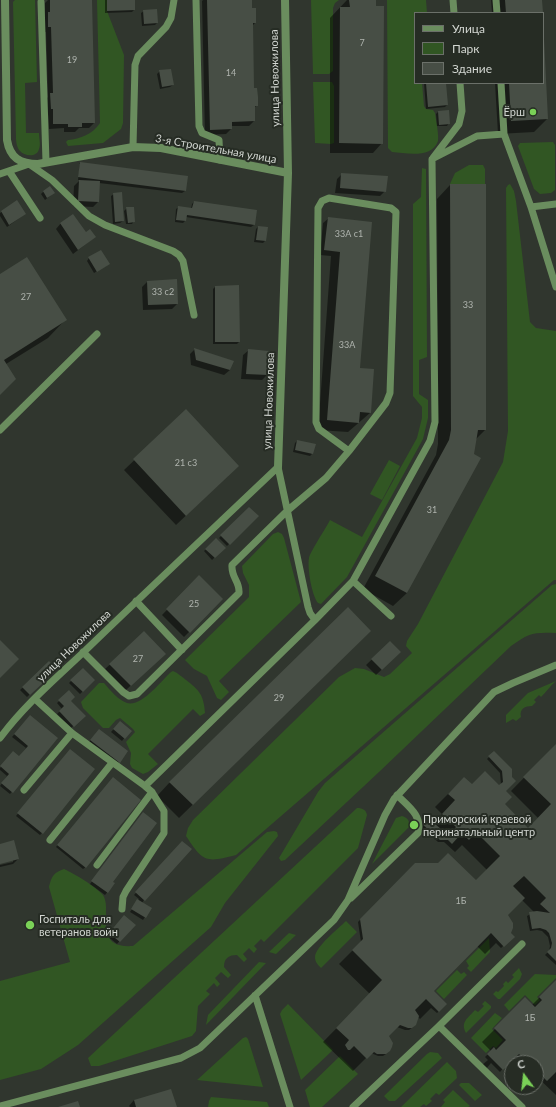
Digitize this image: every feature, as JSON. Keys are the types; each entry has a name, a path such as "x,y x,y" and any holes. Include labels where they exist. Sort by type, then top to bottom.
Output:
{"street":[{"path":"5,0 8,149 21,162 29,164"},
{"name":"улица Новожилова","path":"278,467 288,174 286,0"},
{"name":"3-я Строительная улица","path":"29,164 133,147 161,148 288,174"}],"lane":[{"path":"133,147 135,66 138,56 166,28 171,18 174,0"},
{"path":"196,0 199,126 202,133 219,140 220,160"},
{"path":"453,0 454,12"},
{"path":"496,0 497,12"},
{"path":"41,2 46,162"},
{"path":"145,786 353,581 430,441 435,422 432,160 459,124 462,111 460,84"},
{"path":"501,84 504,134 531,207 556,287"},
{"path":"432,160 477,136 504,134"},
{"path":"0,174 29,164 52,180 89,216 105,225 179,255 183,261 194,315"},
{"path":"9,171 40,218"},
{"path":"83,652 123,692 129,696 138,694 239,593 240,587 231,572 232,565 287,511 326,478 350,451 386,403 390,393 396,212 391,208 329,198 322,201 318,208 316,422 319,429 350,451"},
{"path":"531,207 556,204"},
{"path":"0,430 97,334"},
{"path":"278,467 308,607 315,620"},
{"name":"улица Новожилова","path":"0,738 10,725 35,699 83,652 278,467"},
{"path":"353,581 391,616"},
{"path":"136,601 182,650"},
{"path":"348,900 385,815 397,795 494,692 556,665"},
{"path":"35,699 72,733 152,792 164,811 164,833 126,891 122,909"},
{"path":"24,790 72,733"},
{"path":"50,840 112,763"},
{"path":"97,865 152,792"},
{"path":"0,1106 181,1058 200,1048 334,920 348,900 418,833 420,826 418,818 414,811 397,795"},
{"path":"353,1107 439,1026 522,944"},
{"path":"255,995 290,1107"},
{"path":"439,1026 522,1107"}],"green space":[{"path":"15,0 35,0 37,82 25,83 26,133 39,133 40,147 38,152 33,155 22,153 17,147 16,141 13,2"},
{"path":"97,0 107,0 107,11 124,55 123,123 121,129 103,143 68,146 66,142 68,140 86,135 94,130 100,123"},
{"path":"311,0 339,0 335,3 333,8 333,71 329,74 313,74"},
{"path":"387,0 426,0 427,12 414,12 414,84 422,84 424,106 426,109 433,110 435,113 438,141 435,147 424,153 418,154 392,152 388,148"},
{"path":"313,82 332,82 334,86 334,143 331,144 315,143"},
{"path":"553,142 555,145 555,190 551,193 540,194 534,189 518,146 520,143"},
{"path":"469,165 483,165 485,169 485,184 450,184 455,173"},
{"path":"422,168 426,169 427,357 419,360 419,394 428,400 428,418 423,439 347,577 321,604 318,603 316,599 310,582 309,558 312,551 330,520 362,537 417,438 422,418 422,407 413,396 413,204 421,197"},
{"path":"510,184 514,191 516,201 530,322 536,328 556,331 556,580 554,580 236,855 218,859 211,859 201,856 186,836 188,828 193,820 339,677 355,668 364,669 384,677 390,674 412,653 406,646 407,641 418,624 503,462 508,431 506,188"},
{"path":"389,460 400,466 382,500 370,494"},
{"path":"278,532 282,534 284,538 301,602 219,681 229,692 221,700 217,698 207,676 194,669 185,660 249,597 249,585 243,573 242,566 273,534"},
{"path":"556,584 556,633 532,634 511,646 285,860 281,861 279,858 318,792 325,783 552,585"},
{"path":"173,671 180,675 197,690 202,697 205,713 200,716 193,709 148,754 158,764 143,774 132,768 130,764 131,753 126,742 135,732 133,729 120,718 116,720 109,728 103,728 83,708 81,702 99,683 104,683 120,700 127,703 139,701 157,687"},
{"path":"556,681 541,697 539,695 534,700 536,702 532,706 523,708 521,717 516,721 513,719 506,723 506,715 528,693"},
{"path":"357,808 364,810 367,815 358,848 264,942 261,939 254,946 257,949 254,953 249,948 243,954 247,959 244,962 237,955 229,956 226,959 224,967 231,975 228,978 221,972 215,978 220,984 217,987 214,983 206,991 210,994 198,1006 196,1031 192,1036 99,1066 91,1066 88,1058"},
{"path":"402,816 408,820 409,827 372,864 396,818"},
{"path":"267,832 277,832 278,836 225,903 211,927 78,1045 41,1069 0,1080 0,981 70,962 49,887 52,878 57,872 64,869 74,874 85,880 104,896 106,902 106,923 108,936 111,941 116,944 133,946"},
{"path":"346,921 357,932 321,968 315,957 316,953 323,943"},
{"path":"289,933 296,935 276,954 269,952"},
{"path":"489,938 490,952 471,972 467,968 469,966 466,961"},
{"path":"259,962 266,963 206,1025 208,1015"},
{"path":"519,968 522,974 520,979 500,999 498,999 493,994 496,991 498,992 504,986 503,984 506,981 508,983 514,977 512,975"},
{"path":"457,970 461,974 464,972 467,975 444,999 436,991"},
{"path":"535,974 556,975 556,978 537,997 540,1000 535,1005 525,995 509,1011 504,1005"},
{"path":"485,1001 491,1006 491,1008 466,1033 464,1023 475,1010 478,1012 484,1006 482,1004"},
{"path":"288,1004 333,1050 301,1080 280,1014"},
{"path":"495,1013 502,1018 492,1029 503,1040 496,1048 493,1046 486,1053 471,1038"},
{"path":"246,1037 248,1039 263,1087 197,1080 243,1038"},
{"path":"430,1052 438,1053 442,1058 395,1101 389,1101 384,1096"},
{"path":"340,1056 358,1074 322,1107 310,1107 305,1090"},
{"path":"447,1062 456,1071 457,1078 439,1095 436,1093 430,1099 432,1101 426,1106 424,1104 420,1107 401,1107"},
{"path":"461,1083 469,1083 482,1095 475,1101 459,1085"},
{"path":"453,1090 470,1106 441,1107 445,1102 443,1100"},
{"path":"211,1097 267,1102 269,1107 208,1107"}],"building":[{"path":"50,0 92,0 95,123 82,123 82,127 68,127 68,124 53,124 53,109 51,109 50,93 53,93 51,27 48,27"},
{"path":"107,0 135,0 135,10 107,11"},
{"path":"207,0 252,0 252,8 256,8 256,23 253,23 254,88 257,88 258,106 255,106 255,121 232,122 232,129 210,130"},
{"path":"349,0 376,0 376,6 384,6 383,144 339,143 340,7 350,7"},
{"path":"505,0 542,0 543,12 506,12"},
{"path":"157,9 158,23 144,24 143,10"},
{"path":"544,39 548,119 511,121 509,84 544,84"},
{"path":"171,69 174,85 162,87 159,70"},
{"path":"426,84 446,84 448,105 428,107"},
{"path":"449,110 450,124 439,125 438,111"},
{"path":"80,162 188,176 186,191 78,177"},
{"path":"341,173 388,176 386,192 340,188"},
{"path":"79,180 100,181 99,202 78,201"},
{"path":"450,184 486,184 486,430 478,430 474,454 481,458 407,593 375,576 449,440 451,430"},
{"path":"50,186 55,193 47,198 43,191"},
{"path":"122,192 124,221 115,222 113,193"},
{"path":"17,200 26,214 9,225 1,211"},
{"path":"194,201 257,210 255,225 187,215 186,221 176,220 178,206 192,208"},
{"path":"126,207 134,207 135,222 128,223"},
{"path":"73,214 86,232 90,229 96,237 78,250 60,223"},
{"path":"328,217 372,222 360,368 374,369 371,413 360,412 359,423 327,420 340,252 324,250"},
{"path":"258,226 268,227 266,241 256,240"},
{"path":"101,250 110,264 97,272 88,257"},
{"path":"27,257 67,320 4,360 16,379 0,395 0,274"},
{"path":"177,279 178,304 148,305 147,281"},
{"path":"239,285 240,342 215,342 215,286"},
{"path":"194,348 234,361 230,370 196,360"},
{"path":"248,349 270,351 268,375 246,374"},
{"path":"186,409 239,466 186,516 133,459"},
{"path":"297,440 316,444 313,454 295,450"},
{"path":"249,507 259,516 230,545 220,535"},
{"path":"216,538 226,548 215,558 205,549"},
{"path":"199,575 223,599 190,633 166,609"},
{"path":"348,607 371,631 193,805 169,782"},
{"path":"144,631 166,654 131,686 109,664"},
{"path":"0,640 19,659 0,678"},
{"path":"390,641 401,652 382,670 371,659"},
{"path":"49,661 57,670 30,695 22,687"},
{"path":"83,668 95,680 83,692 70,680"},
{"path":"69,690 75,697 71,701 86,716 74,727 59,711 64,706 58,700"},
{"path":"30,715 58,738 13,793 1,783 9,774 0,766 13,751 19,756 28,746 14,734"},
{"path":"120,721 132,731 125,739 113,729"},
{"path":"99,729 128,751 120,763 90,740"},
{"path":"556,744 556,961 547,952 551,948 552,943 549,933 540,928 532,929 529,912 537,911 550,913 540,904 546,898 524,876 513,886 525,898 508,915 513,923 511,933 515,937 504,947 491,933 434,991 447,1004 439,1012 426,999 415,1010 419,1016 416,1025 412,1028 408,1028 400,1025 389,1036 393,1043 390,1051 386,1054 377,1054 374,1052 367,1059 354,1046 348,1050 345,1045 349,1040 336,1028 382,980 352,950 363,939 360,919 415,863 438,863 448,853 476,880 500,856 476,832 469,840 462,833 452,844 448,840 440,840 421,823 427,817 442,830 453,831 456,827 442,814 455,800 448,794 464,777 472,784 485,771 499,785 503,782 502,771 488,756 494,751 512,769 512,777 516,781 506,791 512,797 505,804 528,828 551,804 523,777"},
{"path":"70,749 95,769 43,834 17,813"},
{"path":"113,777 141,800 86,868 57,845"},
{"path":"143,812 157,823 113,882 115,883 108,893 91,881"},
{"path":"14,840 19,859 0,864 0,844"},
{"path":"182,841 192,849 145,901 135,892"},
{"path":"137,899 152,908 146,918 131,909"},
{"path":"124,915 136,925 120,942 109,933"},
{"path":"556,980 556,1072 547,1081 544,1078 544,1055 504,1055 503,1070 487,1054 494,1047 496,1050 506,1040 494,1028 525,997 535,1007 542,1000 539,997"},
{"path":"171,1089 177,1107 136,1107 134,1100"},
{"path":"78,1101 80,1107 58,1107"}],"place":[{"name":"Ёрш","path":"533,112"},
{"name":"Приморский краевой перинатальный центр","path":"414,825"},
{"name":"Госпиталь для ветеранов войн","path":"30,925"}]}
